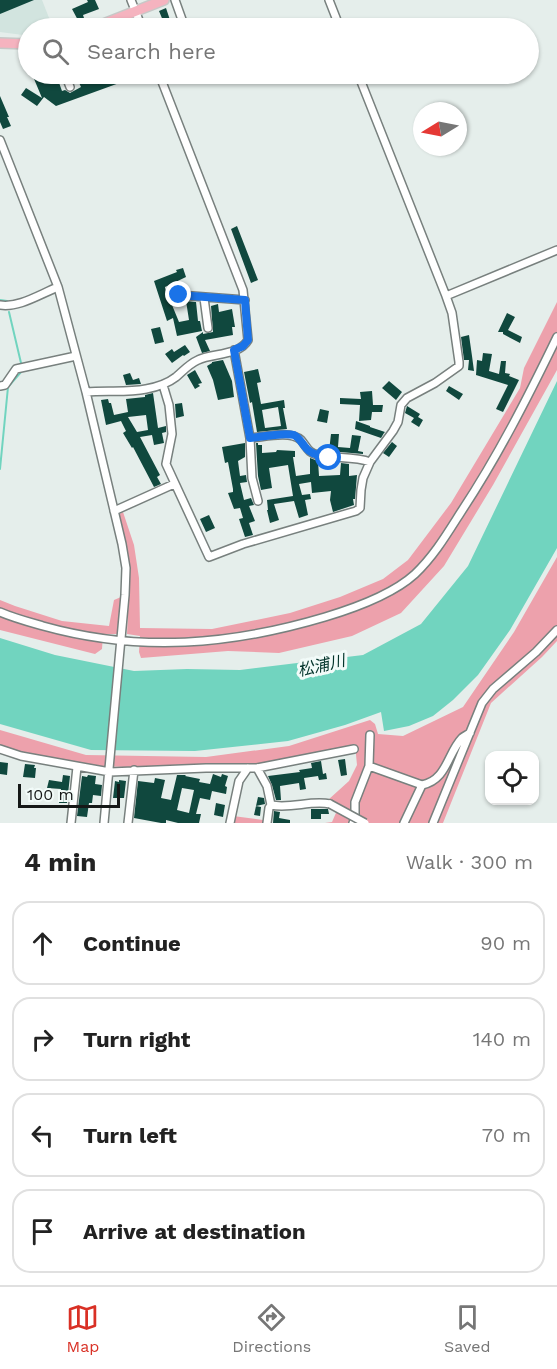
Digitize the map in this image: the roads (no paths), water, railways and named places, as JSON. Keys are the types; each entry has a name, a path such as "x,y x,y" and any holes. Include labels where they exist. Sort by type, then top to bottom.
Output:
{"main road":[{"path":"125,18 164,0"},
{"path":"0,44 18,44"}],"street":[{"path":"131,0 138,18"},
{"path":"174,0 181,18"},
{"path":"329,0 336,18"},
{"path":"86,392 144,390 163,385 199,359 234,350 243,346 248,340 243,290 163,84"},
{"path":"163,385 169,405 172,434 166,464 209,557 243,544 360,508 363,478 370,462 398,422 401,405 407,398 435,383 459,366 452,313 362,84"},
{"path":"0,140 58,287 86,392 126,568 104,823"},
{"path":"446,296 557,250"},
{"path":"0,305 15,305 58,287"},
{"path":"179,295 245,300"},
{"path":"204,298 208,328"},
{"path":"0,612 67,632 121,644 178,643 230,638 296,626 346,610 394,589 413,576 433,556 483,479 528,397 557,337"},
{"path":"234,350 250,438 252,478 258,501"},
{"path":"0,386 5,385 16,369 76,356"},
{"path":"250,438 293,435 308,451 314,454 329,458 370,462"},
{"path":"114,511 174,484"},
{"path":"433,823 482,703 557,630"},
{"path":"369,766 422,785 430,784 438,779 462,738 470,733"},
{"path":"353,823 355,802 369,766 370,735"},
{"path":"0,749 21,756 77,767 134,770 257,768 354,748"},
{"path":"71,823 77,767"},
{"path":"230,823 239,781 248,768"},
{"path":"257,768 267,786 271,805 267,823"},
{"path":"128,823 134,770"},
{"path":"404,823 422,785"},
{"path":"271,805 297,806 322,802 365,823"}],"water":[{"name":"松浦川","path":"557,381 557,548 510,630 478,675 433,716 409,726 384,731 381,712 288,741 195,751 91,750 0,724 0,638 55,655 134,671 240,670 363,655 421,624 468,566"}],"waterway":[{"path":"0,300 7,301"},
{"path":"9,312 21,363"},
{"path":"0,469 8,387 21,372"}]}
